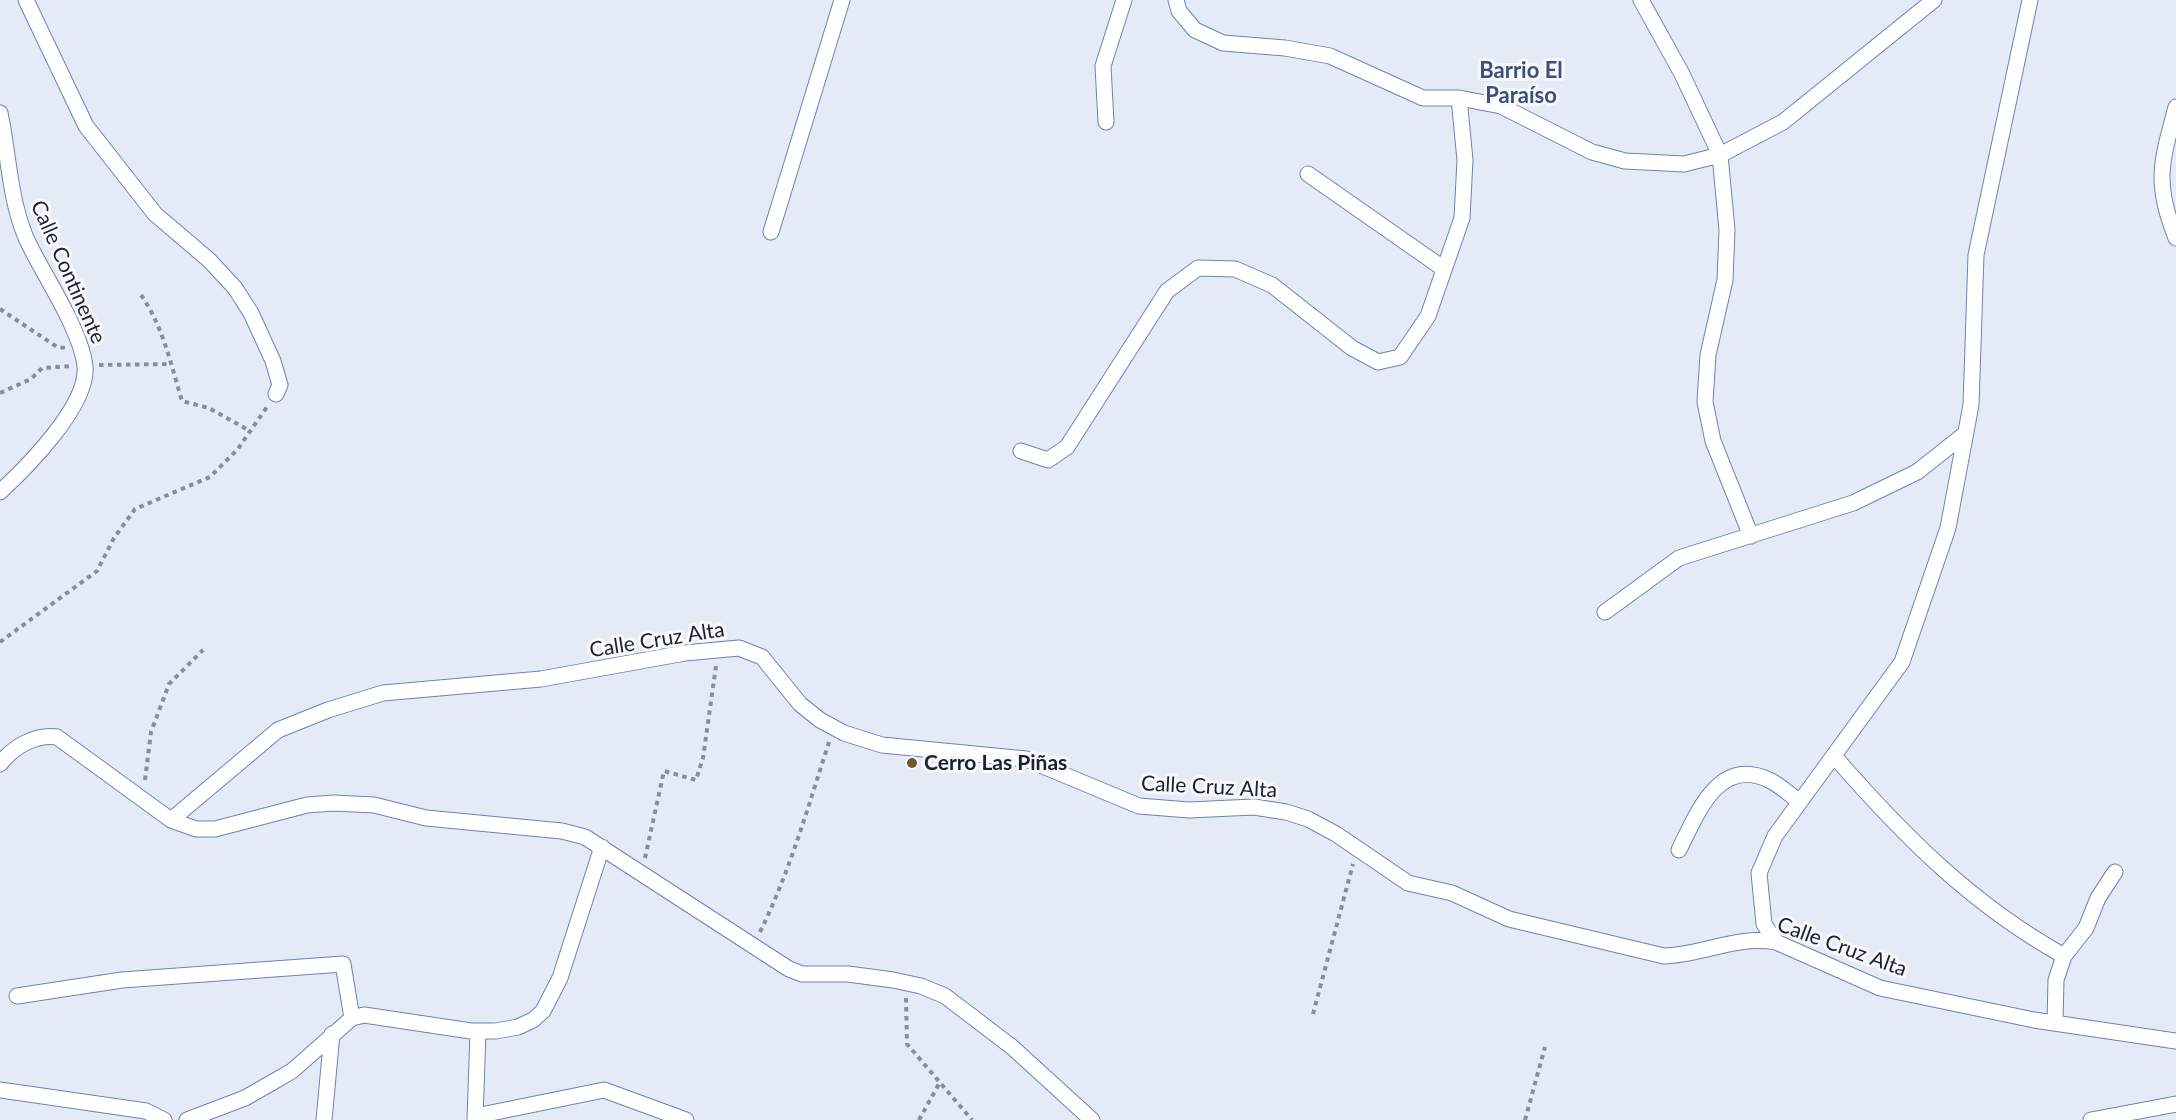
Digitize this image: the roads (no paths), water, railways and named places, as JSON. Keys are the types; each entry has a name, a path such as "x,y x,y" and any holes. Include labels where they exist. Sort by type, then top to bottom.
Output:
{"street":[{"path":"26,0 86,126 154,214 209,260 235,288 251,313 273,361 280,385 276,394"},
{"path":"771,232 842,0"},
{"path":"1106,122 1103,66 1124,0"},
{"path":"1176,0 1179,11 1195,30 1223,43 1285,48 1330,56 1423,98 1459,98 1501,106 1592,152 1625,161 1684,164 1720,156 1783,122 1934,0"},
{"path":"1641,0 1682,74 1720,156 1727,230 1725,280 1708,355 1705,402 1713,441 1751,536"},
{"path":"1776,942 1764,924 1759,873 1775,836 1902,662 1948,528 1971,405 1976,255 2030,0"},
{"path":"1021,451 1048,460 1067,447 1167,291 1198,268 1235,269 1272,285 1352,348 1378,362 1400,357 1428,316 1462,218 1465,160 1459,98"},
{"path":"2176,107 2161,162 2164,206 2176,238"},
{"name":"Calle Continente","path":"0,112 15,207 83,358 85,381 74,405 44,445 0,492"},
{"path":"1308,174 1444,269"},
{"path":"1605,612 1679,558 1853,503 1917,472 1965,434"},
{"name":"Calle Cruz Alta","path":"171,820 278,730 328,710 383,693 541,679 685,653 739,648 762,657 800,704 834,727 882,745 1026,759 1139,806 1189,810 1254,807 1308,819 1408,883 1452,893 1509,919 1664,956 1685,956 1746,939 1776,942 1880,988 2055,1023 2176,1041"},
{"path":"0,764 29,740 42,735 57,737 171,820 196,829 215,828 307,805 374,805 426,818 562,831 585,837 789,969 802,974 848,974 906,982 945,996 1012,1047 1092,1120"},
{"path":"1834,756 1886,815 1935,864 2022,933 2064,956"},
{"path":"1679,850 1706,797 1722,781 1743,773 1769,780 1800,802"},
{"path":"187,1120 245,1098 292,1071 352,1018 364,1015 478,1031 518,1027 533,1020 543,1011 560,978 602,847"},
{"path":"2055,1023 2056,980 2064,956 2086,928 2098,898 2115,872"},
{"path":"17,996 122,980 343,964 352,1018"},
{"path":"478,1031 476,1118 604,1090 686,1120"},
{"path":"324,1120 332,1034"},
{"path":"0,1090 146,1112 164,1120"},
{"path":"2091,1120 2176,1104"}],"place":[{"name":"Cerro Las Piñas","path":"912,763"}],"district":[{"name":"Barrio El Paraíso","path":"1521,84"}]}
